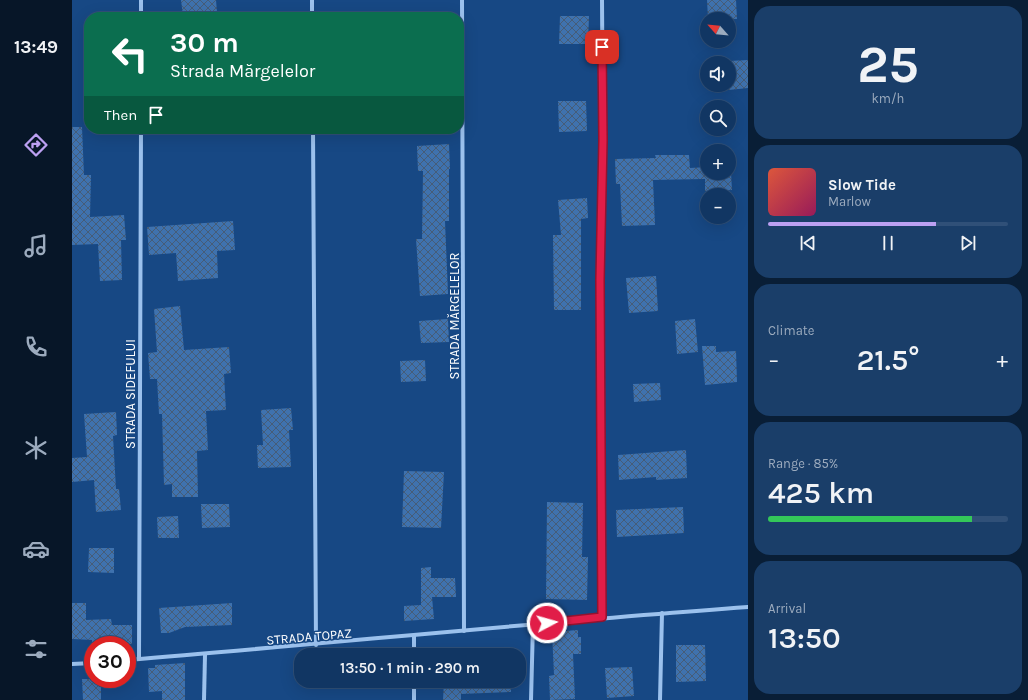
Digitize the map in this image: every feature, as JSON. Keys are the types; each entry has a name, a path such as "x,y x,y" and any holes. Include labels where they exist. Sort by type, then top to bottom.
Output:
{"street":[{"path":"141,0 141,12"},
{"path":"312,0 312,12"},
{"name":"STRADA MĂRGELELOR","path":"462,0 462,12"},
{"path":"602,0 603,140 600,280 602,617"},
{"name":"STRADA SIDEFULUI","path":"139,659 141,134"},
{"path":"313,134 316,645"},
{"name":"STRADA MĂRGELELOR","path":"462,134 464,631"},
{"name":"STRADA TOPAZ","path":"136,659 205,655 316,645 602,617 748,607"},
{"path":"660,700 662,613"},
{"path":"531,700 533,624"},
{"path":"414,636 414,648"},
{"path":"204,700 205,655"},
{"path":"72,664 84,663"},
{"path":"414,688 414,700"}],"building":[{"path":"181,0 216,0 217,12 182,12"},
{"path":"707,0 736,0 737,19 736,12 708,12"},
{"path":"560,16 589,16 588,44 559,44"},
{"path":"748,60 748,88 736,89 736,61"},
{"path":"558,101 586,101 587,131 559,132"},
{"path":"72,127 82,127 84,175 91,175 90,217 124,215 126,240 121,240 122,280 100,281 98,244 72,245"},
{"path":"449,144 449,221 445,221 448,294 420,296 416,239 422,239 423,171 418,171 417,146"},
{"path":"655,155 689,155 690,168 700,167 700,179 653,180 655,225 622,226 620,184 616,184 615,159 656,158"},
{"path":"705,180 731,180 732,188 705,188"},
{"path":"587,198 588,218 581,219 581,310 554,310 553,235 561,235 558,200"},
{"path":"233,221 235,250 217,251 218,278 178,281 176,253 149,255 147,227"},
{"path":"656,276 658,311 629,313 626,278"},
{"path":"180,306 184,350 229,347 231,373 224,374 226,410 206,411 208,450 197,451 198,497 172,497 172,484 164,485 162,414 159,414 157,379 150,379 148,353 157,352 154,309"},
{"path":"448,319 449,342 421,343 419,321"},
{"path":"695,319 698,352 677,354 675,321"},
{"path":"702,346 716,346 716,352 736,351 737,382 705,385"},
{"path":"425,360 426,381 401,382 400,361"},
{"path":"660,383 661,400 634,402 633,384"},
{"path":"291,408 293,430 289,430 291,467 258,468 257,445 263,445 261,410"},
{"path":"116,412 117,435 113,436 116,489 119,489 121,510 96,512 94,480 72,482 72,458 87,457 84,414"},
{"path":"686,450 687,478 656,480 656,477 619,480 618,455"},
{"path":"404,471 444,472 441,528 402,527"},
{"path":"547,502 583,503 582,557 588,557 587,600 546,599"},
{"path":"201,504 229,504 230,527 202,528"},
{"path":"683,507 684,533 617,537 616,510"},
{"path":"178,516 179,538 158,538 157,517"},
{"path":"89,548 114,548 114,573 88,572"},
{"path":"431,567 431,578 455,578 456,597 432,597 434,619 404,621 404,606 421,605 421,568"},
{"path":"72,603 86,603 86,620 111,619 112,625 132,625 132,636 84,636 84,640 72,639"},
{"path":"232,603 232,625 185,627 169,633 161,633 159,608"},
{"path":"578,630 578,637 581,637 581,654 573,654 575,699 550,700 549,676 554,675 552,632"},
{"path":"676,645 705,645 706,681 676,682"},
{"path":"185,663 185,700 162,700 162,691 149,692 148,668 155,668 155,665"},
{"path":"632,667 634,696 607,698 605,668"},
{"path":"82,679 84,679 84,688 101,688 101,700 83,700"},
{"path":"444,688 511,688 511,692 461,694 461,700 443,700"}],"route":[{"path":"547,623 602,617 600,280 603,140 602,47"}]}
